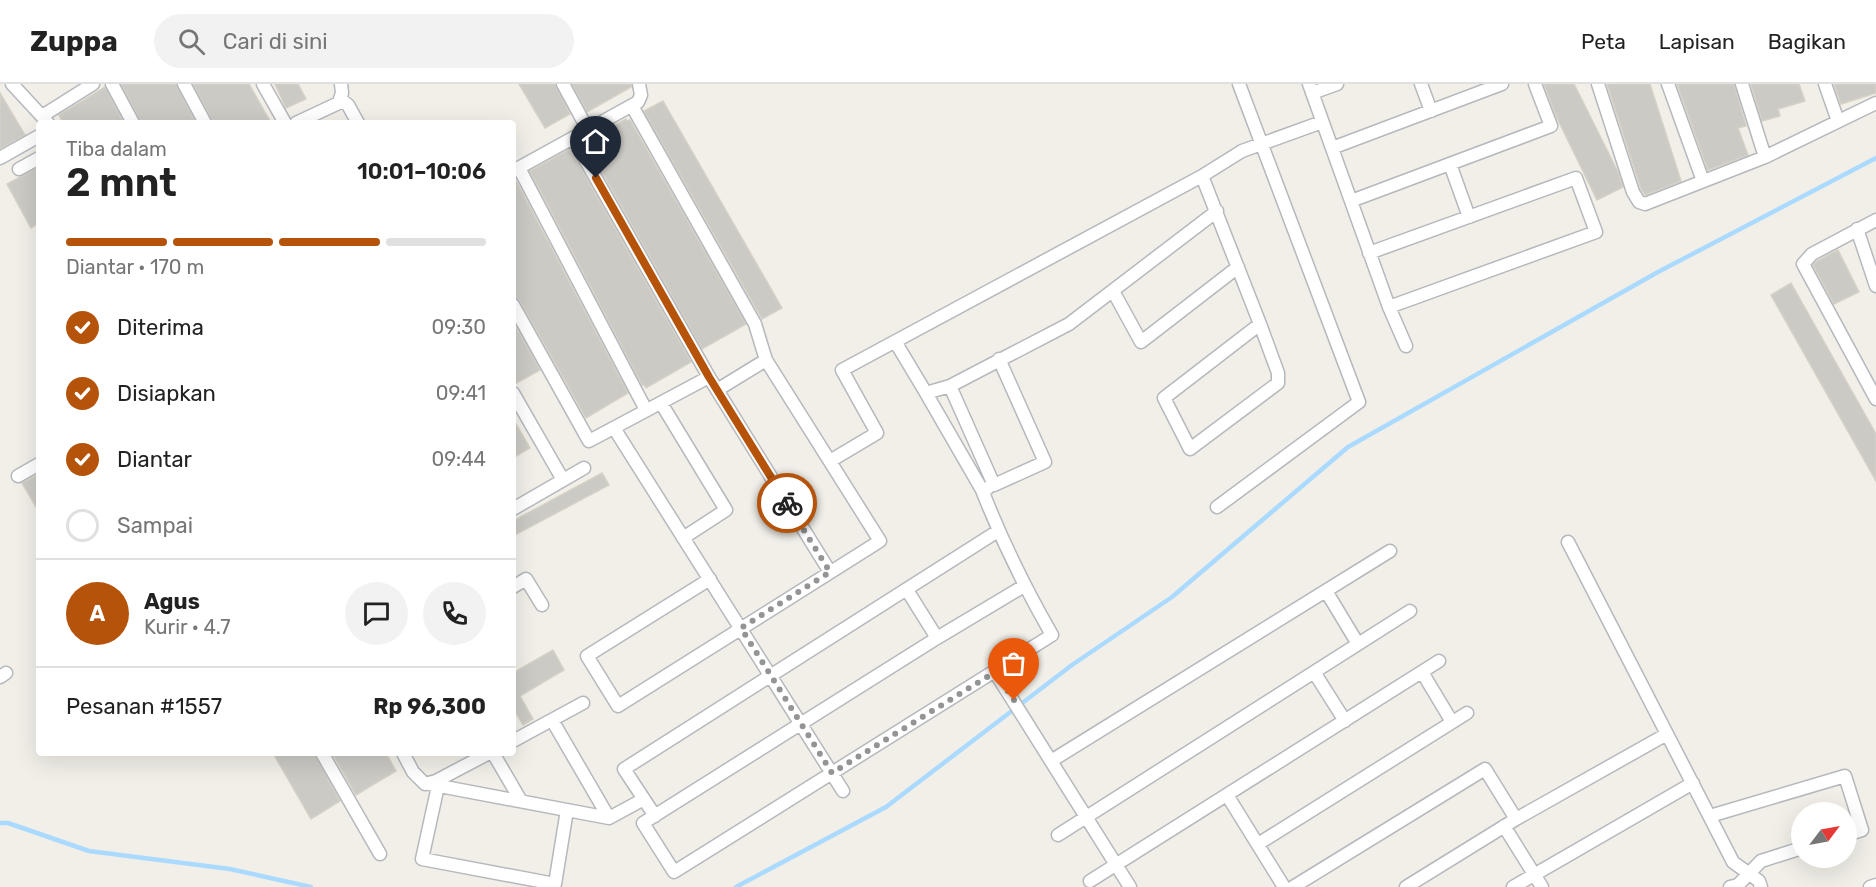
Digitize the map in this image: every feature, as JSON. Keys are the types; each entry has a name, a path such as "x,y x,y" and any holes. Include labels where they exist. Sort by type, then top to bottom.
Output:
{"street":[{"path":"12,84 45,120 93,84"},
{"path":"112,84 131,120"},
{"path":"184,84 203,120"},
{"path":"263,84 283,120"},
{"path":"339,102 342,93 341,84"},
{"path":"563,84 588,130"},
{"path":"639,84 640,99 632,106 516,169 646,410"},
{"path":"1217,507 1359,402 1239,84"},
{"path":"1336,84 1310,88 1389,307 1406,346"},
{"path":"1421,84 1431,111"},
{"path":"1332,148 1502,84"},
{"path":"1351,201 1551,126 1535,84"},
{"path":"1598,84 1633,192 1639,202 1645,204 1765,157 1876,103"},
{"path":"1668,84 1703,181"},
{"path":"1742,84 1765,157"},
{"path":"1825,84 1838,121"},
{"path":"302,120 339,102 346,102 356,120"},
{"path":"632,106 755,324 766,360 880,541 618,706 587,656 710,579"},
{"path":"830,461 877,433 842,370 1203,176 1242,151 1323,122"},
{"path":"0,158 36,138"},
{"path":"573,138 709,377 830,572"},
{"path":"19,169 36,160"},
{"path":"1450,164 1469,217"},
{"path":"1203,176 1217,211 1260,324 1278,373 1278,383 1190,449 1164,398 1260,324"},
{"path":"1369,253 1576,178 1596,232 1389,307"},
{"path":"926,393 950,386 1069,324 1217,211"},
{"path":"1876,220 1812,254 1803,264 1876,399"},
{"path":"1857,229 1876,286"},
{"path":"1113,291 1141,342 1238,267"},
{"path":"516,310 589,441 709,377"},
{"path":"896,343 988,488"},
{"path":"988,488 1045,462 999,359"},
{"path":"717,390 766,360"},
{"path":"950,386 988,488 998,531 1024,586 1052,635 674,872 643,824 937,638 1024,586"},
{"path":"516,398 563,480"},
{"path":"661,402 726,510 683,538"},
{"path":"614,428 843,791"},
{"path":"18,476 36,466"},
{"path":"516,507 584,468"},
{"path":"654,816 624,769 998,531"},
{"path":"1568,542 1733,862 1759,881 1761,887"},
{"path":"1052,761 1390,552"},
{"path":"516,584 526,579 542,605"},
{"path":"907,590 937,638"},
{"path":"1326,591 1358,644"},
{"path":"1058,835 1410,611"},
{"path":"1090,881 1439,661"},
{"path":"995,672 1130,887"},
{"path":"1314,672 1344,721"},
{"path":"1422,672 1452,722"},
{"path":"516,739 583,703"},
{"path":"1258,844 1467,713"},
{"path":"552,720 609,818"},
{"path":"1412,885 1504,826 1667,734"},
{"path":"324,756 380,854"},
{"path":"405,756 418,779 424,784 609,818 644,799"},
{"path":"434,785 486,756"},
{"path":"493,756 520,801"},
{"path":"1293,887 1485,769 1516,819"},
{"path":"1710,816 1845,776 1853,802"},
{"path":"1513,887 1693,783"},
{"path":"434,785 422,859 555,884 567,810"},
{"path":"1227,795 1284,887"},
{"path":"1857,814 1862,830 1857,832"},
{"path":"1504,826 1542,887"},
{"path":"1730,887 1738,885 1761,861 1791,851"}],"building":[{"path":"121,84 176,84 194,120 139,120"},
{"path":"193,84 249,84 269,120 211,120"},
{"path":"275,84 298,84 306,99 286,108"},
{"path":"519,84 555,84 570,114 545,128"},
{"path":"572,84 631,84 631,87 587,112"},
{"path":"1544,84 1574,84 1618,172 1623,187 1597,200 1556,116"},
{"path":"1607,84 1650,84 1681,181 1645,195 1641,189"},
{"path":"1677,84 1734,84 1746,126 1738,128 1748,155 1708,170"},
{"path":"1751,84 1799,84 1805,101 1778,109 1780,116 1762,121"},
{"path":"1834,84 1876,84 1876,93 1841,104"},
{"path":"105,87 122,120 62,120 59,115"},
{"path":"0,93 25,135 0,149"},
{"path":"663,101 782,308 762,319 644,111"},
{"path":"626,119 630,120 746,324 702,349 585,142"},
{"path":"570,149 691,362 646,388 644,384 642,385 530,171"},
{"path":"36,169 36,225 31,228 7,184"},
{"path":"516,181 628,393 586,418 520,301 516,299"},
{"path":"1838,250 1859,292 1834,304 1813,265"},
{"path":"1791,283 1876,434 1876,481 1771,295"},
{"path":"516,327 540,370 516,383"},
{"path":"516,424 530,448 516,456"},
{"path":"602,473 609,485 516,534 516,519"},
{"path":"36,476 36,507 22,483"},
{"path":"553,650 564,670 520,696 533,719 523,725 516,713 516,671"},
{"path":"275,756 316,756 340,801 311,819"},
{"path":"334,756 388,756 396,771 356,795"}],"waterway":[{"path":"736,887 886,807 1072,665 1172,597 1348,447 1658,272 1876,158"},
{"path":"0,823 8,823 89,851 230,869 311,887"}],"way so far":[{"path":"787,503 830,572 741,628 832,773 995,672 1014,700"}],"route":[{"path":"596,178 709,377 787,503"}]}
